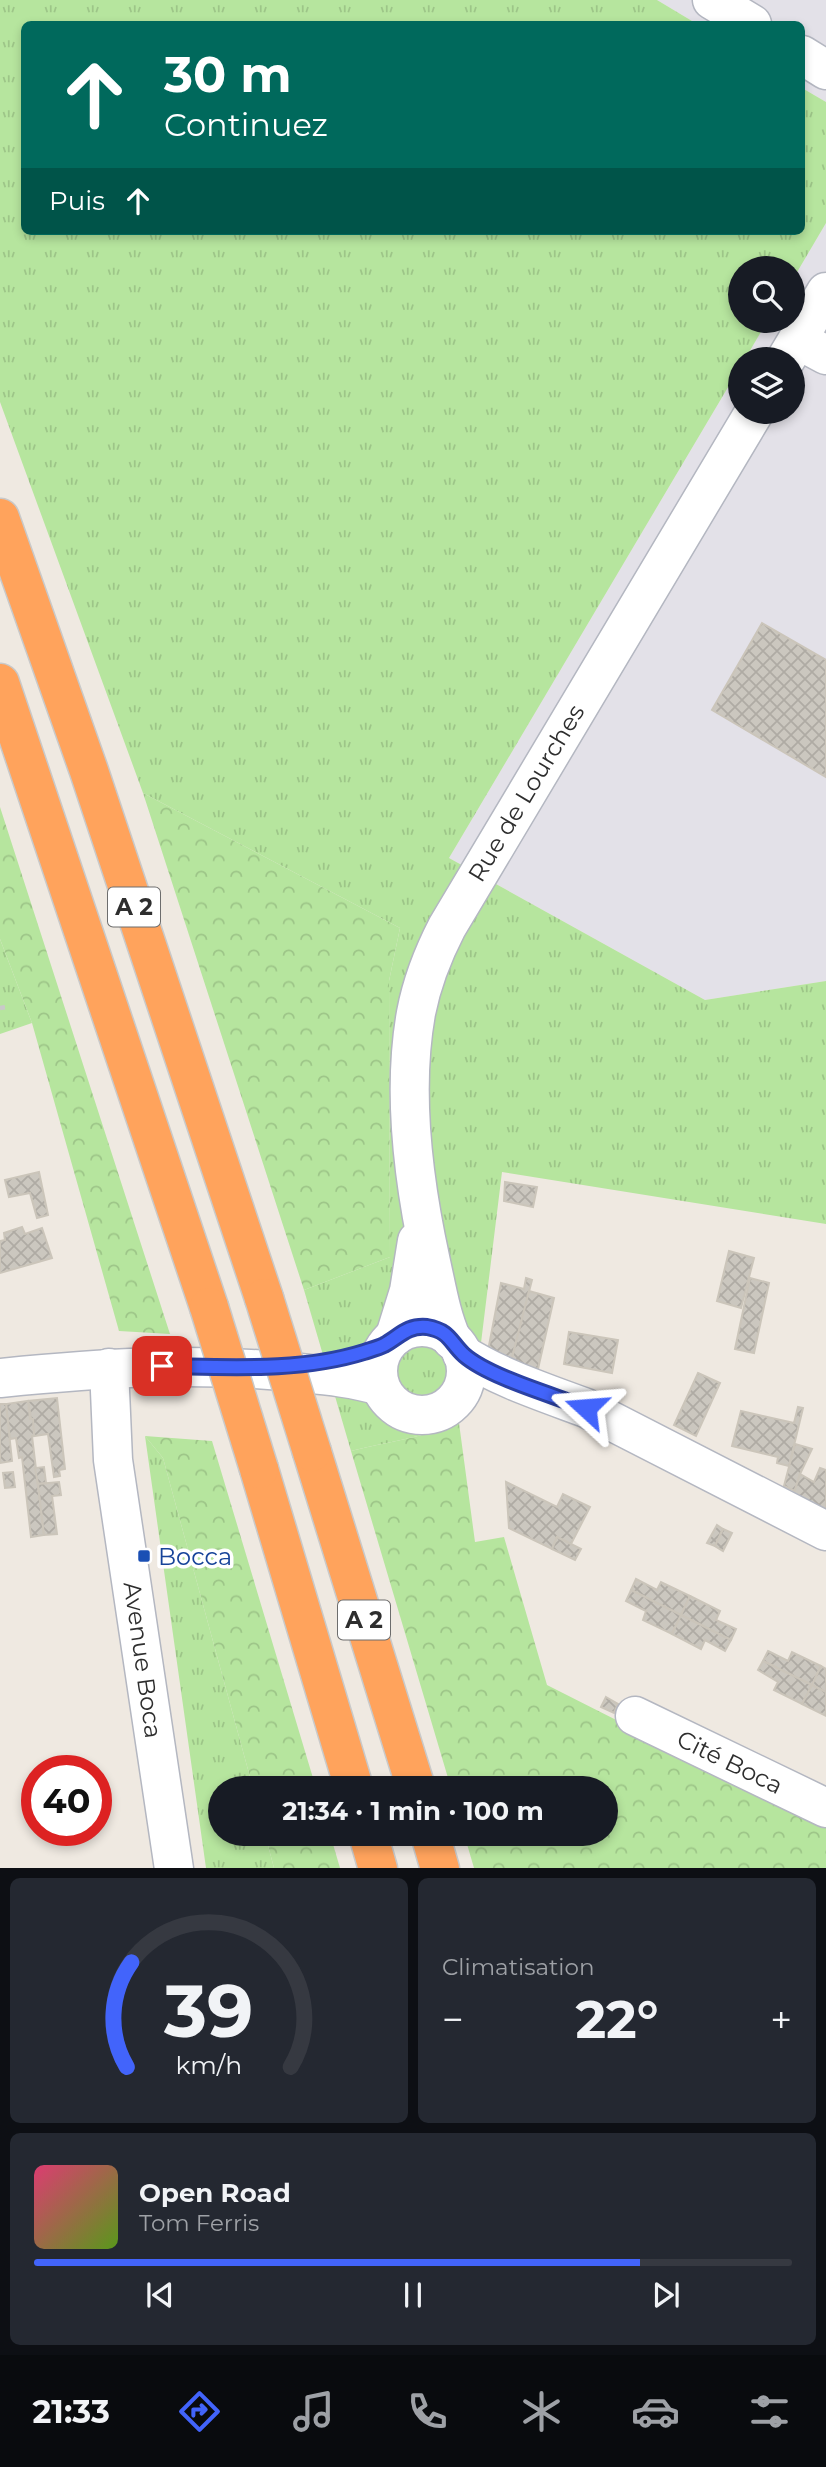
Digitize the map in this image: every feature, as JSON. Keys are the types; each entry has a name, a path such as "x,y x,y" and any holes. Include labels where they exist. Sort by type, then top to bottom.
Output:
{"highway":[{"name":"A 2","path":"0,518 89,771 264,1298 412,1776"},
{"name":"A 2","path":"0,683 209,1307 351,1776"},
{"path":"371,1846 377,1868"},
{"path":"434,1846 440,1868"}],"street":[{"path":"712,0 747,21"},
{"path":"805,347 826,292"},
{"name":"Rue de Lourches","path":"457,1346 439,1304 419,1211 411,1061 416,1011 428,968 447,927 747,424"},
{"name":"Rue de Lourches","path":"391,1340 413,1271 419,1211"},
{"path":"246,1368 324,1361 353,1355 391,1340 407,1329 421,1327 441,1331 487,1369 586,1408 826,1531"},
{"path":"391,1340 380,1355 380,1386 391,1403 408,1413 435,1413 452,1403 498,1395 550,1396"},
{"path":"452,1403 465,1380 465,1366 457,1346"},
{"path":"0,1378 162,1366 246,1368 329,1376 380,1386"},
{"name":"Avenue Boca","path":"109,1368 113,1460 174,1868"},
{"name":"Cité Boca","path":"635,1716 826,1808"}],"path":[{"path":"0,1008 7,1007"}],"shaded area":[{"path":"657,0 826,0 826,102 805,90 805,21 692,21"},
{"path":"826,223 826,981 705,1000 449,858 728,387 728,424 805,424 805,347 752,347 760,333 805,333 805,259"}],"green space":[{"path":"0,0 657,0 692,21 21,21 21,235 805,235 805,90 826,102 826,223 805,259 805,256 728,256 728,333 760,333 752,347 728,347 728,387 449,858 705,1000 826,981 826,1224 502,1172 480,1351 459,1423 351,1451 304,1290 390,1257 389,981 400,928 143,793 0,402"},
{"path":"143,793 400,928 389,981 390,1257 304,1290"},
{"path":"0,807 170,1334 119,1331 32,1023 0,939"},
{"path":"0,939 32,1023 0,1034"},
{"path":"459,1423 475,1542 504,1537 547,1685 826,1826 826,1868 474,1868 468,1846 618,1846 618,1776 447,1776 351,1451"},
{"path":"145,1436 163,1458 250,1776 208,1776 208,1846 268,1846 274,1868 206,1868"},
{"path":"145,1436 212,1441 312,1776 250,1776 163,1458"},
{"path":"268,1846 334,1846 340,1868 274,1868"}],"building":[{"path":"762,623 826,660 826,777 712,710"},
{"path":"39,1172 48,1215 37,1218 30,1193 9,1197 5,1180"},
{"path":"505,1182 537,1187 533,1207 504,1201"},
{"path":"22,1227 25,1234 42,1228 52,1258 0,1273 0,1241 5,1240 4,1233"},
{"path":"729,1251 754,1258 741,1308 717,1301"},
{"path":"526,1278 532,1280 511,1362 487,1356 501,1283 524,1289"},
{"path":"750,1278 769,1283 754,1353 735,1349"},
{"path":"529,1291 554,1298 538,1369 511,1362"},
{"path":"569,1332 618,1340 612,1373 564,1364"},
{"path":"698,1373 720,1383 696,1436 674,1425"},
{"path":"57,1398 65,1469 59,1470 60,1476 54,1477 48,1434 34,1436 28,1401"},
{"path":"28,1401 30,1419 33,1419 32,1436 44,1535 31,1537 22,1457 19,1458 16,1438 10,1439 6,1404"},
{"path":"0,1404 6,1404 12,1461 0,1463"},
{"path":"798,1407 803,1408 789,1466 777,1463 778,1457 732,1446 741,1411 794,1423"},
{"path":"795,1444 812,1449 795,1491 784,1486"},
{"path":"44,1467 46,1483 38,1484 35,1468"},
{"path":"820,1468 826,1470 826,1517 792,1499 800,1474 814,1482"},
{"path":"13,1472 15,1487 5,1488 3,1473"},
{"path":"59,1482 61,1495 52,1496 57,1534 44,1535 38,1484"},
{"path":"506,1482 557,1507 563,1494 590,1507 571,1544 557,1537 552,1549 509,1528"},
{"path":"717,1525 723,1529 715,1546 707,1543"},
{"path":"723,1529 732,1533 723,1551 715,1546"},
{"path":"557,1537 581,1549 575,1560 552,1549"},
{"path":"636,1579 657,1590 661,1582 690,1596 681,1615 631,1590"},
{"path":"631,1590 681,1615 672,1634 643,1620 646,1611 626,1601"},
{"path":"690,1596 720,1611 716,1620 736,1629 731,1640 681,1615"},
{"path":"681,1615 731,1640 725,1651 705,1640 701,1649 672,1634"},
{"path":"768,1651 788,1661 792,1652 821,1666 812,1685 763,1661"},
{"path":"763,1661 812,1685 802,1704 774,1690 778,1682 758,1670"},
{"path":"821,1666 826,1669 826,1692 812,1685"},
{"path":"812,1685 826,1692 826,1716 802,1704"},
{"path":"606,1697 618,1704 614,1713 601,1707"}],"place":[{"name":"Bocca","path":"144,1556"}],"route":[{"path":"162,1366 246,1368 324,1361 387,1344 407,1329 428,1327 447,1335 462,1353 487,1369 586,1408"}]}
